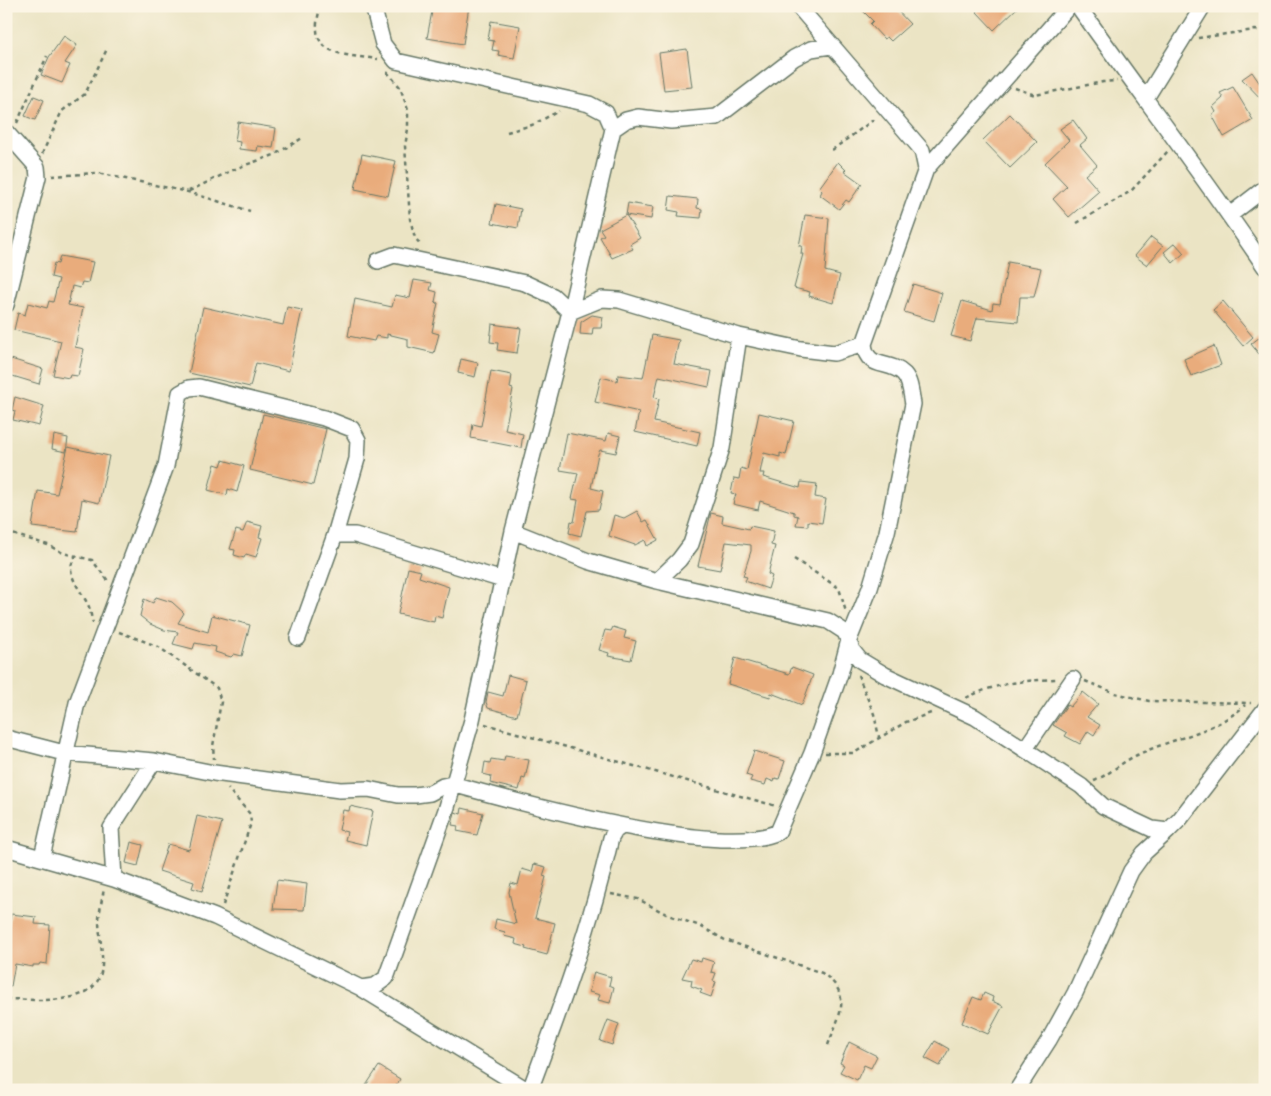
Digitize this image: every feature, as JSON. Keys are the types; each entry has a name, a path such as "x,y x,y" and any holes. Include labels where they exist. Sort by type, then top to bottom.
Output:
{"street":[{"path":"361,988 375,986 386,978 446,807 472,720 513,531 570,312 613,129 606,113 589,104 576,103 396,61 383,44 373,6"},
{"path":"798,6 922,150 926,169"},
{"path":"6,738 64,753 154,761 214,773 340,790 368,789 398,795 430,793 443,786 452,784 532,806 622,826 698,837 754,839 778,832 812,753 840,674 851,636 870,588 887,532 912,404 910,383 903,373 870,360 865,354 864,344 926,169 1069,6"},
{"path":"1078,6 1130,80 1178,141 1265,267"},
{"path":"1146,98 1203,6"},
{"path":"803,53 808,18"},
{"path":"613,129 626,120 638,117 671,121 717,117 794,58 803,53 831,46"},
{"path":"6,305 38,172 8,134"},
{"path":"917,144 942,149"},
{"path":"1230,215 1265,188"},
{"path":"378,261 394,255 525,284 553,296 570,312"},
{"path":"570,312 602,299 619,300 739,336 801,349 834,353 864,344"},
{"path":"658,581 679,560 691,544 722,448 739,336"},
{"path":"42,857 64,753 77,703 166,466 180,393 189,388 199,387 324,418 352,429 358,440 357,459 335,535 298,638"},
{"path":"513,531 588,561 658,581 814,616 840,627 851,636 852,650 860,660 975,717 1081,786 1103,806 1152,829 1168,831"},
{"path":"335,535 355,535 503,580"},
{"path":"1024,749 1073,679"},
{"path":"1017,1090 1049,1040 1075,993 1131,871 1144,853 1168,831 1224,763 1261,706"},
{"path":"110,878 111,828 154,761"},
{"path":"430,793 446,807"},
{"path":"6,848 110,878 215,917 361,988 528,1090 562,1006 597,893 611,838 615,831 622,826"}],"path":[{"path":"6,11 8,6"},
{"path":"320,6 317,29 319,40 326,48 337,53 396,61"},
{"path":"1179,42 1220,34 1255,30 1265,31"},
{"path":"107,50 85,94 62,111 38,172 97,173 188,192 250,210"},
{"path":"8,134 47,56"},
{"path":"377,59 400,87 408,110 406,165 410,219 415,238 442,267"},
{"path":"1002,84 1035,95 1103,82 1130,80"},
{"path":"507,132 532,125 576,103"},
{"path":"832,150 879,116 884,106"},
{"path":"188,192 236,168 274,155 304,137"},
{"path":"1077,223 1131,191 1178,141"},
{"path":"6,532 48,545 64,553 92,560 118,592"},
{"path":"77,555 72,560 73,580 88,606 98,644"},
{"path":"794,559 839,588 851,636"},
{"path":"107,620 121,633 157,646 217,688 221,702 213,746 214,773 250,814 251,823 226,900 215,917"},
{"path":"858,674 874,714 879,738"},
{"path":"812,753 854,753 906,722 950,706 982,690 1023,680 1081,679 1115,693 1149,701 1261,706"},
{"path":"1081,786 1100,778 1131,758 1225,718 1246,704"},
{"path":"472,720 788,809"},
{"path":"6,999 64,998 82,995 96,983 102,967 99,919 110,878"},
{"path":"597,893 617,894 638,900 668,915 700,926 726,940 822,973 832,980 842,993 842,1005 827,1048"}],"building":[{"path":"433,6 469,6 463,44 427,38"},
{"path":"868,6 893,6 910,24 891,41 887,37 884,39 870,24 873,21 863,11"},
{"path":"981,6 1019,6 994,30 976,11"},
{"path":"491,21 520,26 514,58 498,55 499,51 492,50 494,41 488,40"},
{"path":"64,36 77,45 65,63 70,65 62,83 41,75 49,57"},
{"path":"687,49 692,87 664,90 659,53"},
{"path":"1252,72 1265,91 1265,103 1242,79"},
{"path":"1233,87 1253,120 1224,137 1212,115 1216,112 1213,107 1223,98 1220,93"},
{"path":"34,96 44,100 35,120 25,116"},
{"path":"1010,114 1037,142 1010,168 983,140"},
{"path":"1073,120 1087,139 1080,145 1097,165 1085,175 1099,191 1069,217 1053,199 1067,186 1045,163 1069,140 1060,129"},
{"path":"238,122 276,128 273,148 258,146 257,151 239,149 240,142 235,141"},
{"path":"362,154 396,161 388,196 355,189"},
{"path":"838,162 846,170 844,171 862,184 849,202 846,200 839,209 820,195 822,191 819,188"},
{"path":"670,196 698,199 697,208 702,209 701,218 678,216 679,212 668,210"},
{"path":"628,203 653,207 651,219 626,215"},
{"path":"496,204 521,209 518,228 492,223"},
{"path":"626,215 640,238 630,244 633,249 612,258 600,237 604,235 600,229"},
{"path":"805,215 829,218 825,271 840,275 833,303 809,296 810,292 794,288 803,254 801,254 802,246 799,246"},
{"path":"1151,237 1163,246 1147,265 1135,256"},
{"path":"1175,243 1184,253 1173,263 1164,252"},
{"path":"60,256 93,262 88,283 82,282 80,288 72,286 68,305 83,308 75,347 84,349 78,376 70,375 69,378 53,375 61,341 14,330 18,313 25,315 28,303 47,308 49,301 53,302 59,279 51,277 54,263 58,264"},
{"path":"1008,262 1041,268 1034,297 1020,297 1018,322 977,318 970,341 951,336 962,301 992,310 993,303 1000,304"},
{"path":"414,280 432,283 430,290 437,292 435,302 438,303 432,332 439,334 434,353 408,347 408,339 387,334 387,338 376,336 374,341 348,336 355,299 392,307 395,295 410,298"},
{"path":"913,284 942,293 934,321 904,312"},
{"path":"1223,301 1253,337 1243,346 1213,310"},
{"path":"203,307 283,325 287,307 302,310 289,371 256,363 250,387 189,373"},
{"path":"592,315 603,317 601,328 593,328 592,335 580,334 581,322"},
{"path":"492,324 521,328 517,353 497,350 498,343 490,342"},
{"path":"1265,333 1265,349 1259,354 1251,344"},
{"path":"652,335 679,340 674,364 712,371 709,387 659,376 654,397 659,399 654,422 700,432 697,446 635,432 639,412 595,402 601,377 617,381 618,375 643,378"},
{"path":"1214,346 1221,365 1191,376 1184,359"},
{"path":"11,359 43,369 39,384 6,374"},
{"path":"461,359 478,363 475,377 458,373"},
{"path":"491,371 512,375 510,388 513,389 505,430 523,434 521,448 471,438 473,424 481,426"},
{"path":"15,397 44,406 39,426 13,420 15,411 12,410"},
{"path":"759,413 794,421 786,455 780,453 780,457 764,453 760,473 764,473 763,477 800,488 801,482 817,484 815,497 826,499 822,523 808,521 808,526 796,525 798,516 794,515 794,512 760,501 758,510 733,504 736,494 731,493 734,478 739,479 741,468 747,470"},
{"path":"263,414 326,429 313,485 250,470"},
{"path":"567,433 606,441 608,433 620,436 616,453 600,450 598,454 591,488 603,491 599,510 587,511 581,536 569,533 571,521 574,522 578,500 572,499 578,473 560,470"},
{"path":"54,435 68,438 66,452 52,449"},
{"path":"68,447 109,456 99,503 82,499 77,532 32,527 38,491 57,494"},
{"path":"223,460 244,466 237,492 228,489 227,495 208,490 215,464 221,466"},
{"path":"637,511 643,522 647,520 658,540 647,546 645,540 635,545 609,536 614,515 624,518"},
{"path":"711,513 723,516 722,523 749,529 750,526 774,531 771,545 775,546 768,574 772,576 768,589 745,581 747,577 743,576 751,545 726,542 720,570 698,566"},
{"path":"247,522 262,526 259,537 262,538 256,557 246,554 244,558 234,555 235,550 230,549 236,530 243,532"},
{"path":"408,568 421,571 419,577 449,587 442,618 435,616 434,622 398,614"},
{"path":"156,597 172,602 184,613 178,623 208,632 212,615 250,625 242,656 234,654 231,657 215,652 216,647 195,643 193,649 173,644 178,632 164,630 150,624 140,616 144,599 153,603"},
{"path":"613,627 626,631 624,638 636,641 631,660 608,656 609,653 599,650 605,630 611,631"},
{"path":"735,658 789,674 792,667 813,675 802,705 771,693 770,697 728,684"},
{"path":"508,675 526,680 517,716 488,708 486,702 488,692 503,696"},
{"path":"1083,692 1098,704 1087,717 1100,725 1094,735 1088,731 1080,744 1065,736 1067,733 1053,725 1067,705 1070,707"},
{"path":"754,751 785,761 779,779 775,778 774,782 767,779 765,785 750,781 752,777 746,775"},
{"path":"505,756 529,760 525,779 522,778 519,790 490,783 491,776 483,774 485,762 490,763 491,759 504,761"},
{"path":"350,806 373,811 366,845 345,840 347,832 339,830 343,810 349,811"},
{"path":"462,808 483,813 477,835 457,831 458,826 452,825 455,812 461,814"},
{"path":"197,816 222,822 202,891 192,888 194,882 159,871 168,844 189,850"},
{"path":"131,842 143,845 138,866 126,863"},
{"path":"534,864 546,867 543,876 546,877 535,918 555,923 547,955 525,949 526,947 515,944 516,939 504,936 505,932 494,929 496,919 516,924 509,892 511,883 518,885 522,869 532,872"},
{"path":"277,880 307,884 304,910 273,909"},
{"path":"11,914 36,917 35,924 50,925 47,964 40,963 39,965 33,965 33,967 15,964 11,986 6,985 6,942"},
{"path":"702,958 714,962 711,972 716,973 713,981 716,982 711,997 700,993 702,990 691,986 692,980 682,978 691,959 701,962"},
{"path":"594,972 611,977 609,985 614,987 610,1003 598,1000 600,995 589,992"},
{"path":"984,993 993,997 992,1001 1003,1006 988,1034 962,1023 973,997 981,1000"},
{"path":"608,1020 619,1024 612,1045 600,1041"},
{"path":"935,1041 949,1049 940,1066 925,1058"},
{"path":"849,1042 877,1056 871,1068 864,1065 857,1080 840,1072 844,1065 840,1063"},
{"path":"379,1066 400,1079 394,1090 363,1090"}]}
